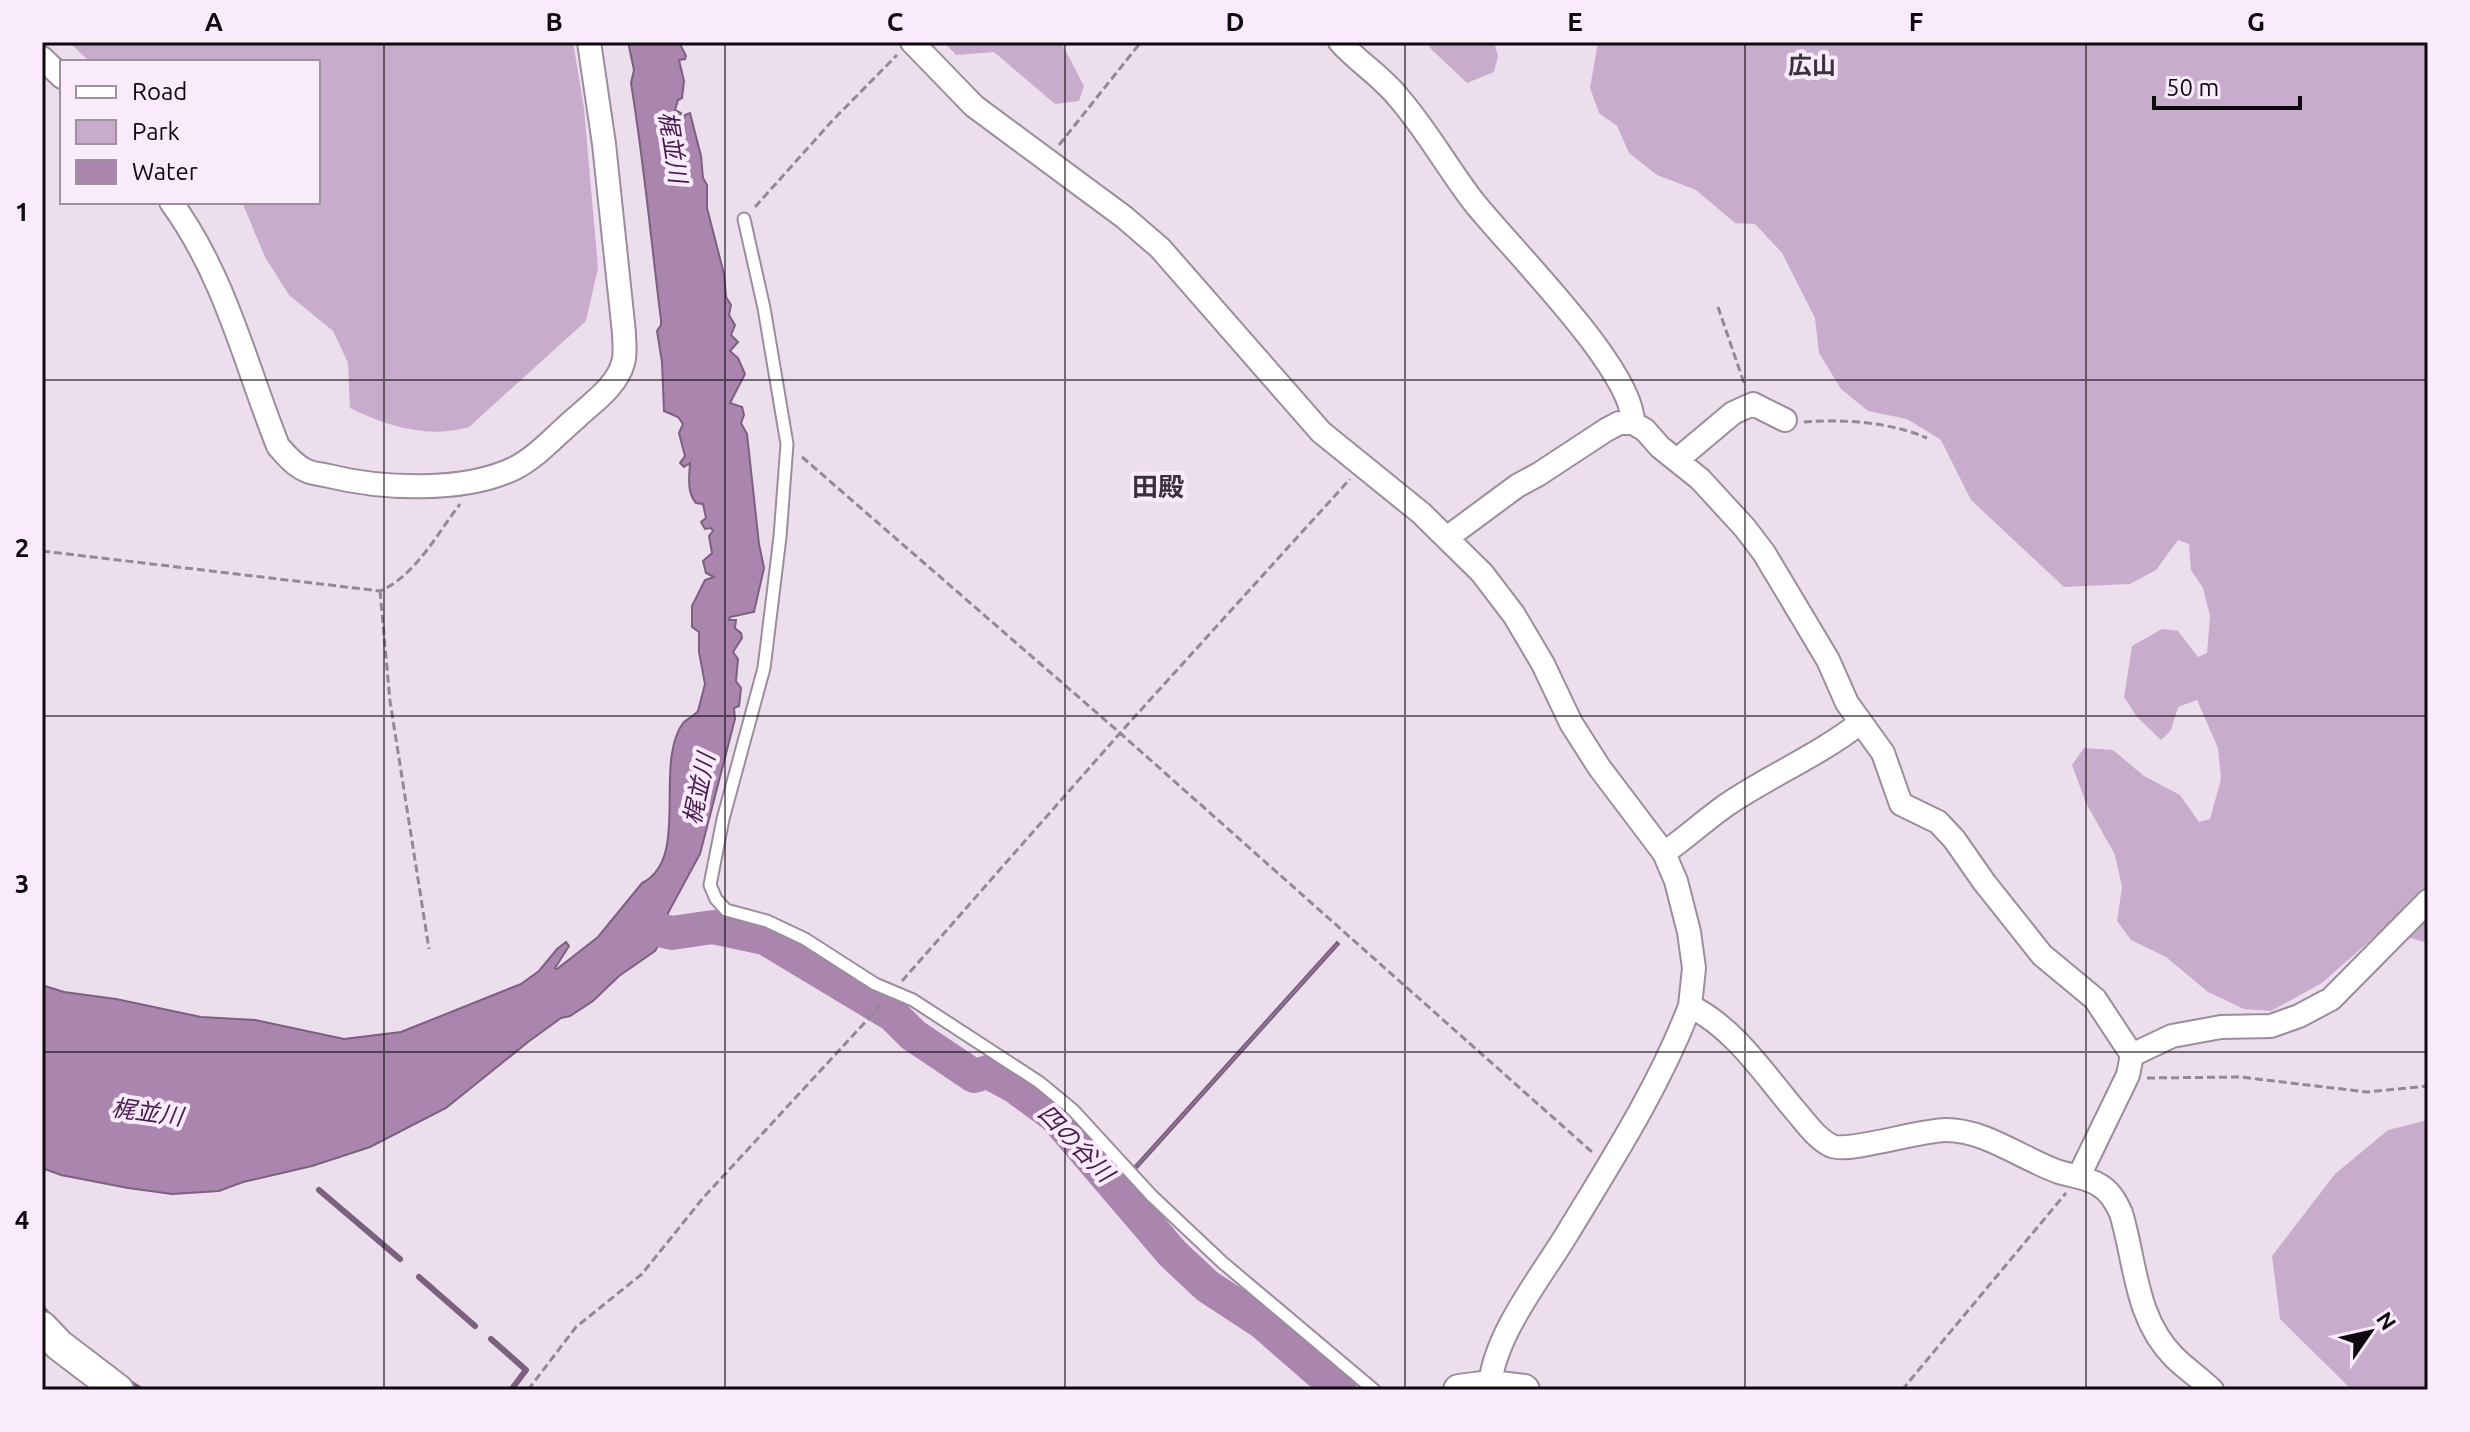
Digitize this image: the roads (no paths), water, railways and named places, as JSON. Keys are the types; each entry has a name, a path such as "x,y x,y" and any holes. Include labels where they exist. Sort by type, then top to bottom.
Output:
{"main road":[{"path":"42,1327 59,1345 118,1390"},
{"path":"1459,1390 1490,1386 1524,1390"}],"street":[{"path":"172,204 221,291 278,446 291,460 306,471 384,486 436,486 511,470 530,459 595,401 618,377 624,361 624,333 604,144 589,42"},
{"path":"1340,42 1397,96 1475,204 1580,325 1630,404 1633,423"},
{"path":"913,43 974,106 1124,217 1160,248 1312,423 1448,537 1482,573 1514,615 1543,664 1571,723 1592,756 1664,853 1676,881 1689,932 1694,968 1690,1006 1673,1051 1611,1163 1511,1326 1491,1367 1490,1386"},
{"path":"42,58 60,75"},
{"path":"1677,460 1733,413 1753,404 1785,420"},
{"path":"1448,537 1517,486 1606,430 1619,423 1633,423 1645,430 1700,479 1764,553 1828,660 1839,689 1883,753 1901,804 1938,822 2042,955 2095,999 2130,1065"},
{"path":"1664,853 1725,806 1778,772 1816,754 1860,723"},
{"path":"2079,1176 2130,1065 2172,1036 2221,1027 2271,1026 2331,999 2428,901"},
{"path":"1690,1006 1713,1018 1734,1037 1814,1133 1833,1146 1857,1146 1906,1134 1965,1131 2101,1186 2116,1201 2121,1213 2139,1296 2152,1328 2173,1356 2212,1390"}],"lane":[{"path":"744,219 764,308 787,444 780,537 764,668 723,819 710,885 716,899 726,910 767,921 805,939 875,984 913,1000 1039,1082 1073,1110 1152,1196 1222,1262 1374,1390"}],"water":[{"name":"梶並川","path":"628,42 679,42 686,56 679,60 684,81 682,98 678,100 675,110 681,113 679,123 683,133 685,115 690,113 707,185 707,208 724,274 726,297 731,305 729,315 735,325 731,335 738,342 730,351 738,358 745,374 730,403 742,407 744,415 741,423 747,434 764,568 754,612 730,617 729,620 736,620 735,628 742,638 733,652 738,659 736,681 741,688 739,706 734,708 735,719 700,854 668,913 671,924 655,951 619,976 593,1001 570,1016 561,1018 528,1042 446,1108 370,1147 219,1191 172,1194 61,1175 42,1168 42,985 64,992 116,999 201,1017 255,1020 344,1039 401,1032 521,984 539,971 566,942 569,946 557,969 598,937 642,883 657,871 665,854 669,833 671,762 675,741 683,723 698,711 705,684 699,632 692,627 692,606 705,580 714,577 706,573 703,561 712,553 709,536 713,531 711,528 705,529 701,522 706,518 703,504 696,503 691,494 690,463 684,467 680,463 685,456 679,433 683,424 678,417 664,411 657,331 661,320 631,83 634,70"},
{"path":"1337,942 1339,944 1137,1168 1135,1166"}],"waterway":[{"name":"四の谷川","path":"639,925 672,933 713,927 765,938 893,1015 913,1035 974,1076 988,1072 1014,1086 1055,1116 1172,1253 1207,1286 1262,1322 1340,1390"},
{"path":"319,1190 400,1259"},
{"path":"419,1277 475,1326"},
{"path":"42,1308 51,1318"},
{"path":"491,1339 526,1370 511,1390"},
{"path":"127,1381 141,1390"}],"district":[{"name":"広山","path":"1812,65"},
{"name":"田殿","path":"1158,486"}]}
